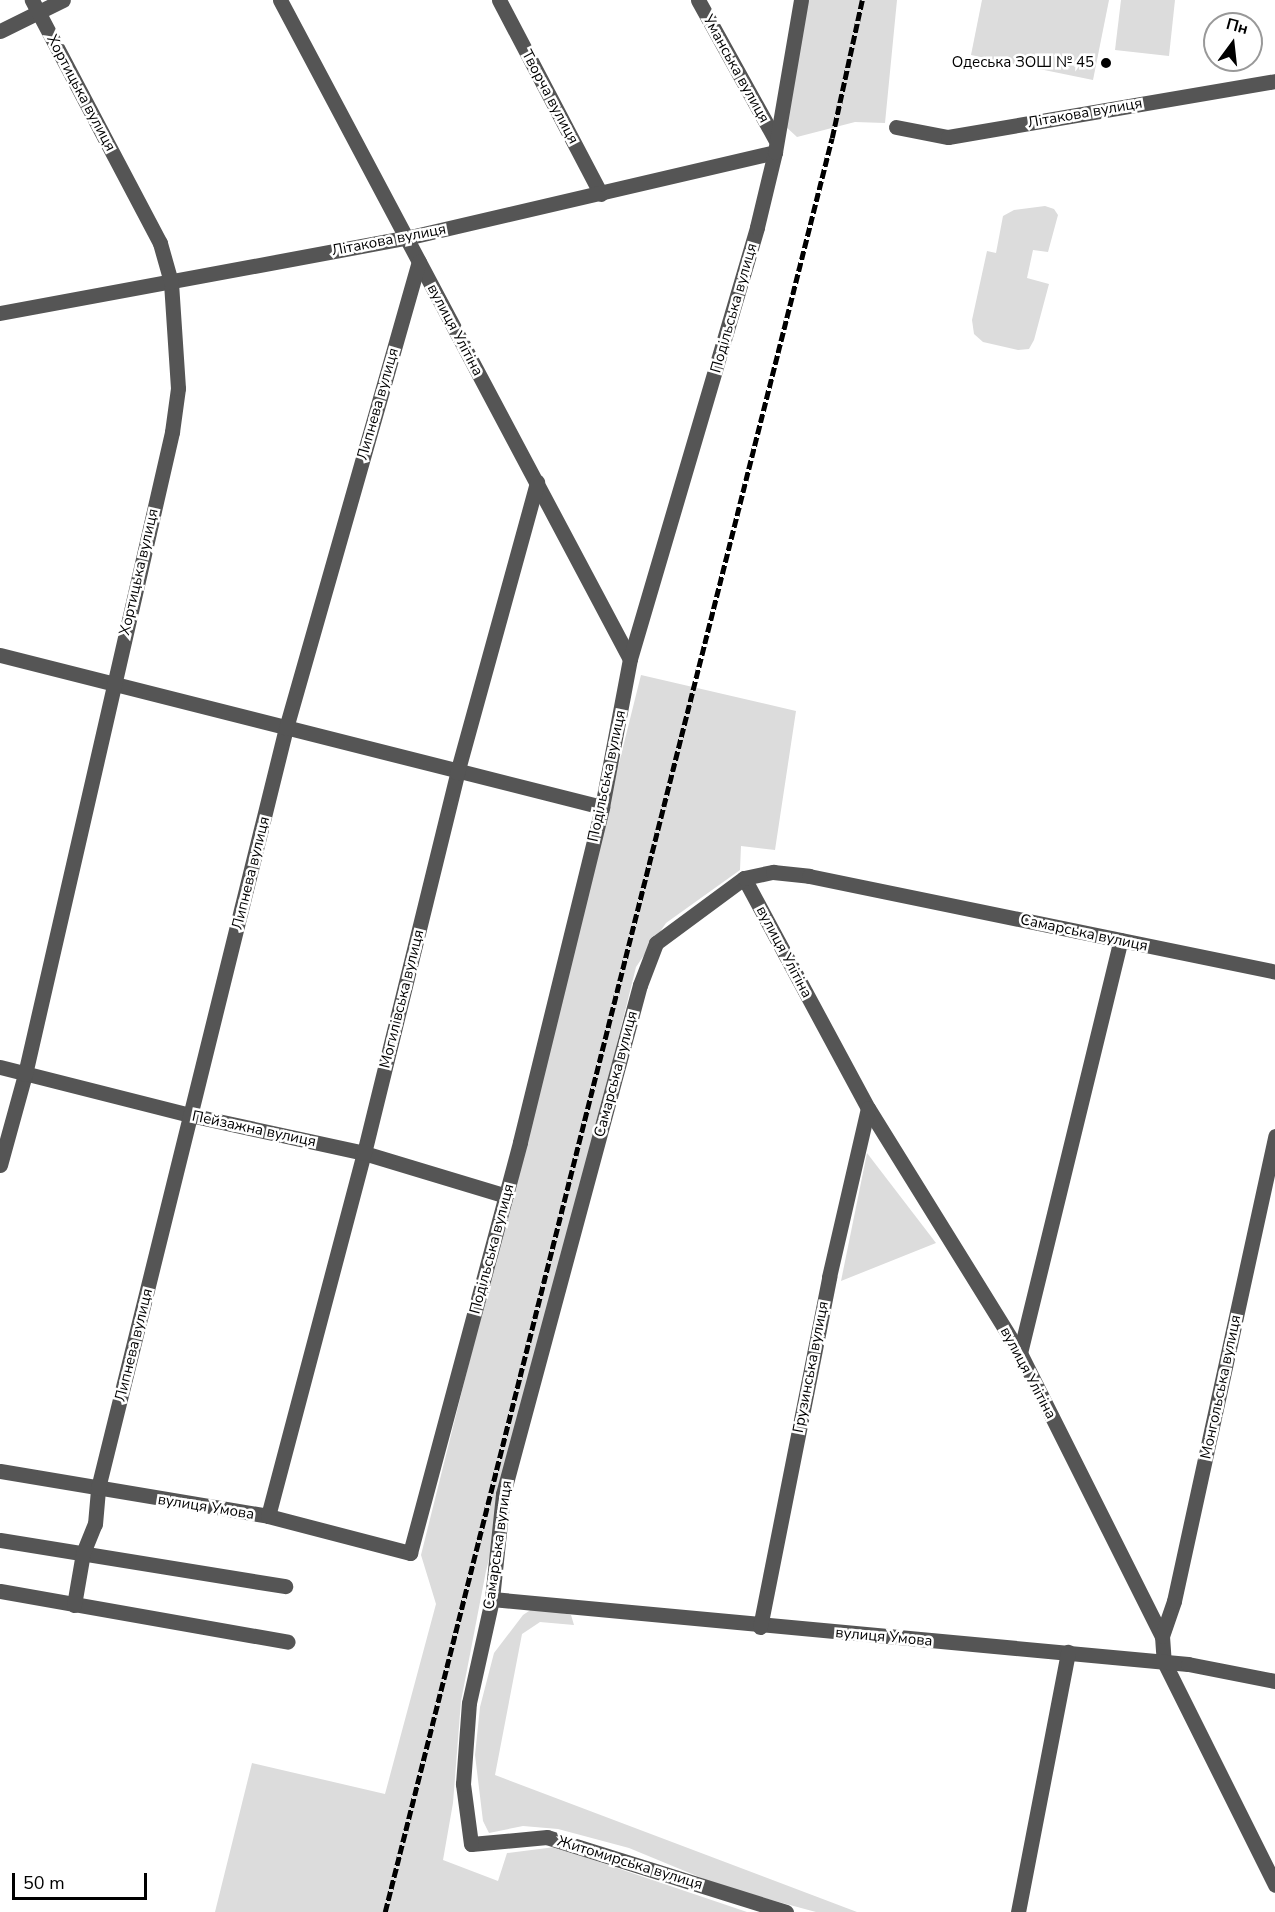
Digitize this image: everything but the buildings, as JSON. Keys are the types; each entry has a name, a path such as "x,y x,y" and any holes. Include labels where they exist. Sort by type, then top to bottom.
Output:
{"street":[{"path":"0,31 36,7 63,0"},
{"name":"вулиця Улітіна","path":"280,0 630,659"},
{"name":"Творча вулиця","path":"498,0 601,194"},
{"name":"Уманська вулиця","path":"698,0 775,146"},
{"name":"Подільська вулиця","path":"410,1553 506,1196 602,807 630,659 757,227 775,146 801,0"},
{"name":"Хортицька вулиця","path":"0,1165 25,1074 172,432 178,388 171,282 160,243 36,7"},
{"name":"Літакова вулиця","path":"896,127 948,137 1275,81"},
{"name":"Літакова вулиця","path":"0,312 406,238 601,194 775,146"},
{"name":"Липнева вулиця","path":"74,1605 83,1553 95,1524 98,1488 286,728 419,262"},
{"name":"Могилівська вулиця","path":"268,1516 364,1153 457,773 537,482"},
{"path":"0,655 112,686 602,807"},
{"name":"Самарська вулиця","path":"471,1844 463,1784 468,1726 492,1599 503,1494 640,985 656,943 744,878 773,872 809,876 1275,972"},
{"name":"вулиця Улітіна","path":"744,878 868,1108 1020,1353 1162,1636 1164,1662 1275,1885"},
{"path":"1020,1353 1121,940"},
{"name":"Пейзажна вулиця","path":"0,1067 190,1115 364,1153 506,1196"},
{"name":"Грузинська вулиця","path":"760,1627 829,1277 868,1108"},
{"name":"Монгольська вулиця","path":"1162,1636 1174,1601 1275,1136"},
{"name":"вулиця Умова","path":"0,1471 268,1516 410,1553"},
{"path":"0,1540 285,1586"},
{"path":"0,1591 288,1642"},
{"name":"вулиця Умова","path":"492,1599 760,1627 1164,1662 1224,1669 1275,1681"},
{"path":"1018,1912 1068,1652"},
{"name":"Житомирська вулиця","path":"471,1844 547,1837 786,1912"}],"shaded area":[{"path":"806,0 897,0 885,123 855,122 797,137 784,125"},
{"path":"982,0 1109,0 1093,80 971,55"},
{"path":"1121,0 1175,0 1169,56 1115,50"},
{"path":"1045,206 1054,209 1058,215 1048,252 1033,250 1027,278 1049,284 1034,340 1029,349 1018,350 983,342 974,334 972,320 987,251 996,253 1003,216 1014,210"},
{"path":"641,675 796,711 775,850 741,846 740,870 666,923 636,967 486,1571 461,1701 453,1803 443,1860 498,1881 507,1853 555,1847 747,1912 215,1912 252,1763 385,1794 436,1604 421,1555"},
{"path":"867,1153 936,1243 841,1281"},
{"path":"535,1607 571,1615 574,1625 540,1622 522,1634 495,1775 857,1912 816,1912 726,1888 629,1848 558,1829 523,1826 489,1833 483,1821 475,1755 480,1707 494,1653 523,1615"}],"railway":[{"path":"385,1912 832,138 862,0"}],"place":[{"name":"Одеська ЗОШ № 45","path":"1106,63"}]}
